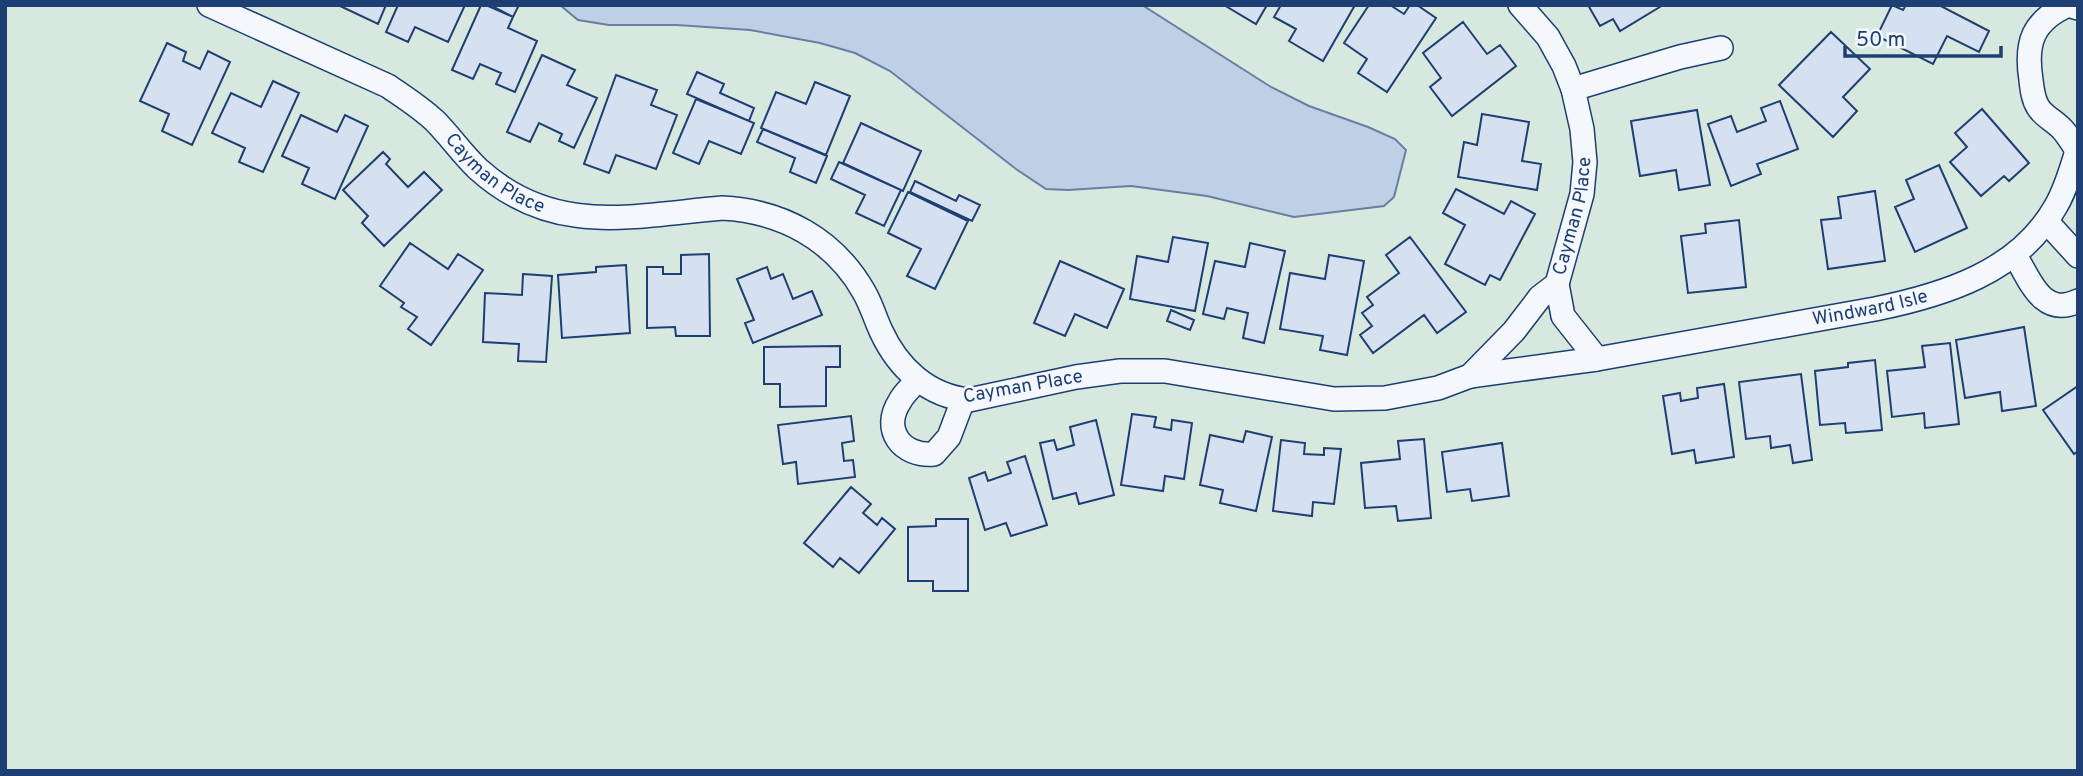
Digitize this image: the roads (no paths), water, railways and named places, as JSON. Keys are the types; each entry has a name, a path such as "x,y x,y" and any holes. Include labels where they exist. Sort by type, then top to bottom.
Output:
{"street":[{"name":"Cayman Place","path":"209,5 388,86 436,123 480,170 508,191 538,207 586,218 740,209 774,217 806,231 834,253 851,272 866,294 890,350 917,380 938,394 963,400 1120,371 1165,371 1345,400 1385,398 1438,388 1470,376 1514,331 1540,297 1557,284 1582,194 1585,162 1582,128 1573,89 1564,65 1548,37 1520,5"},
{"name":"Windward Isle","path":"1470,376 1597,359 1919,300 1962,284 2015,255 2047,222 2065,188 2078,151 2063,130 2038,108 2033,95 2029,66 2032,37 2051,13 2068,5 2078,8"},
{"path":"1573,89 1680,57 1721,48"},
{"path":"2047,222 2078,256"},
{"path":"2015,255 2038,296 2052,304 2066,307 2078,301"},
{"path":"1557,284 1563,316 1597,359"},
{"path":"917,380 899,402 893,418 894,434 904,447 919,455 934,454 949,437 963,400"}],"water":[{"path":"560,5 1142,5 1271,87 1309,106 1395,139 1406,150 1394,197 1384,206 1294,217 1207,196 1131,186 1046,189 1016,169 890,71 855,53 820,43 750,30 677,25 609,25 578,20"}]}
